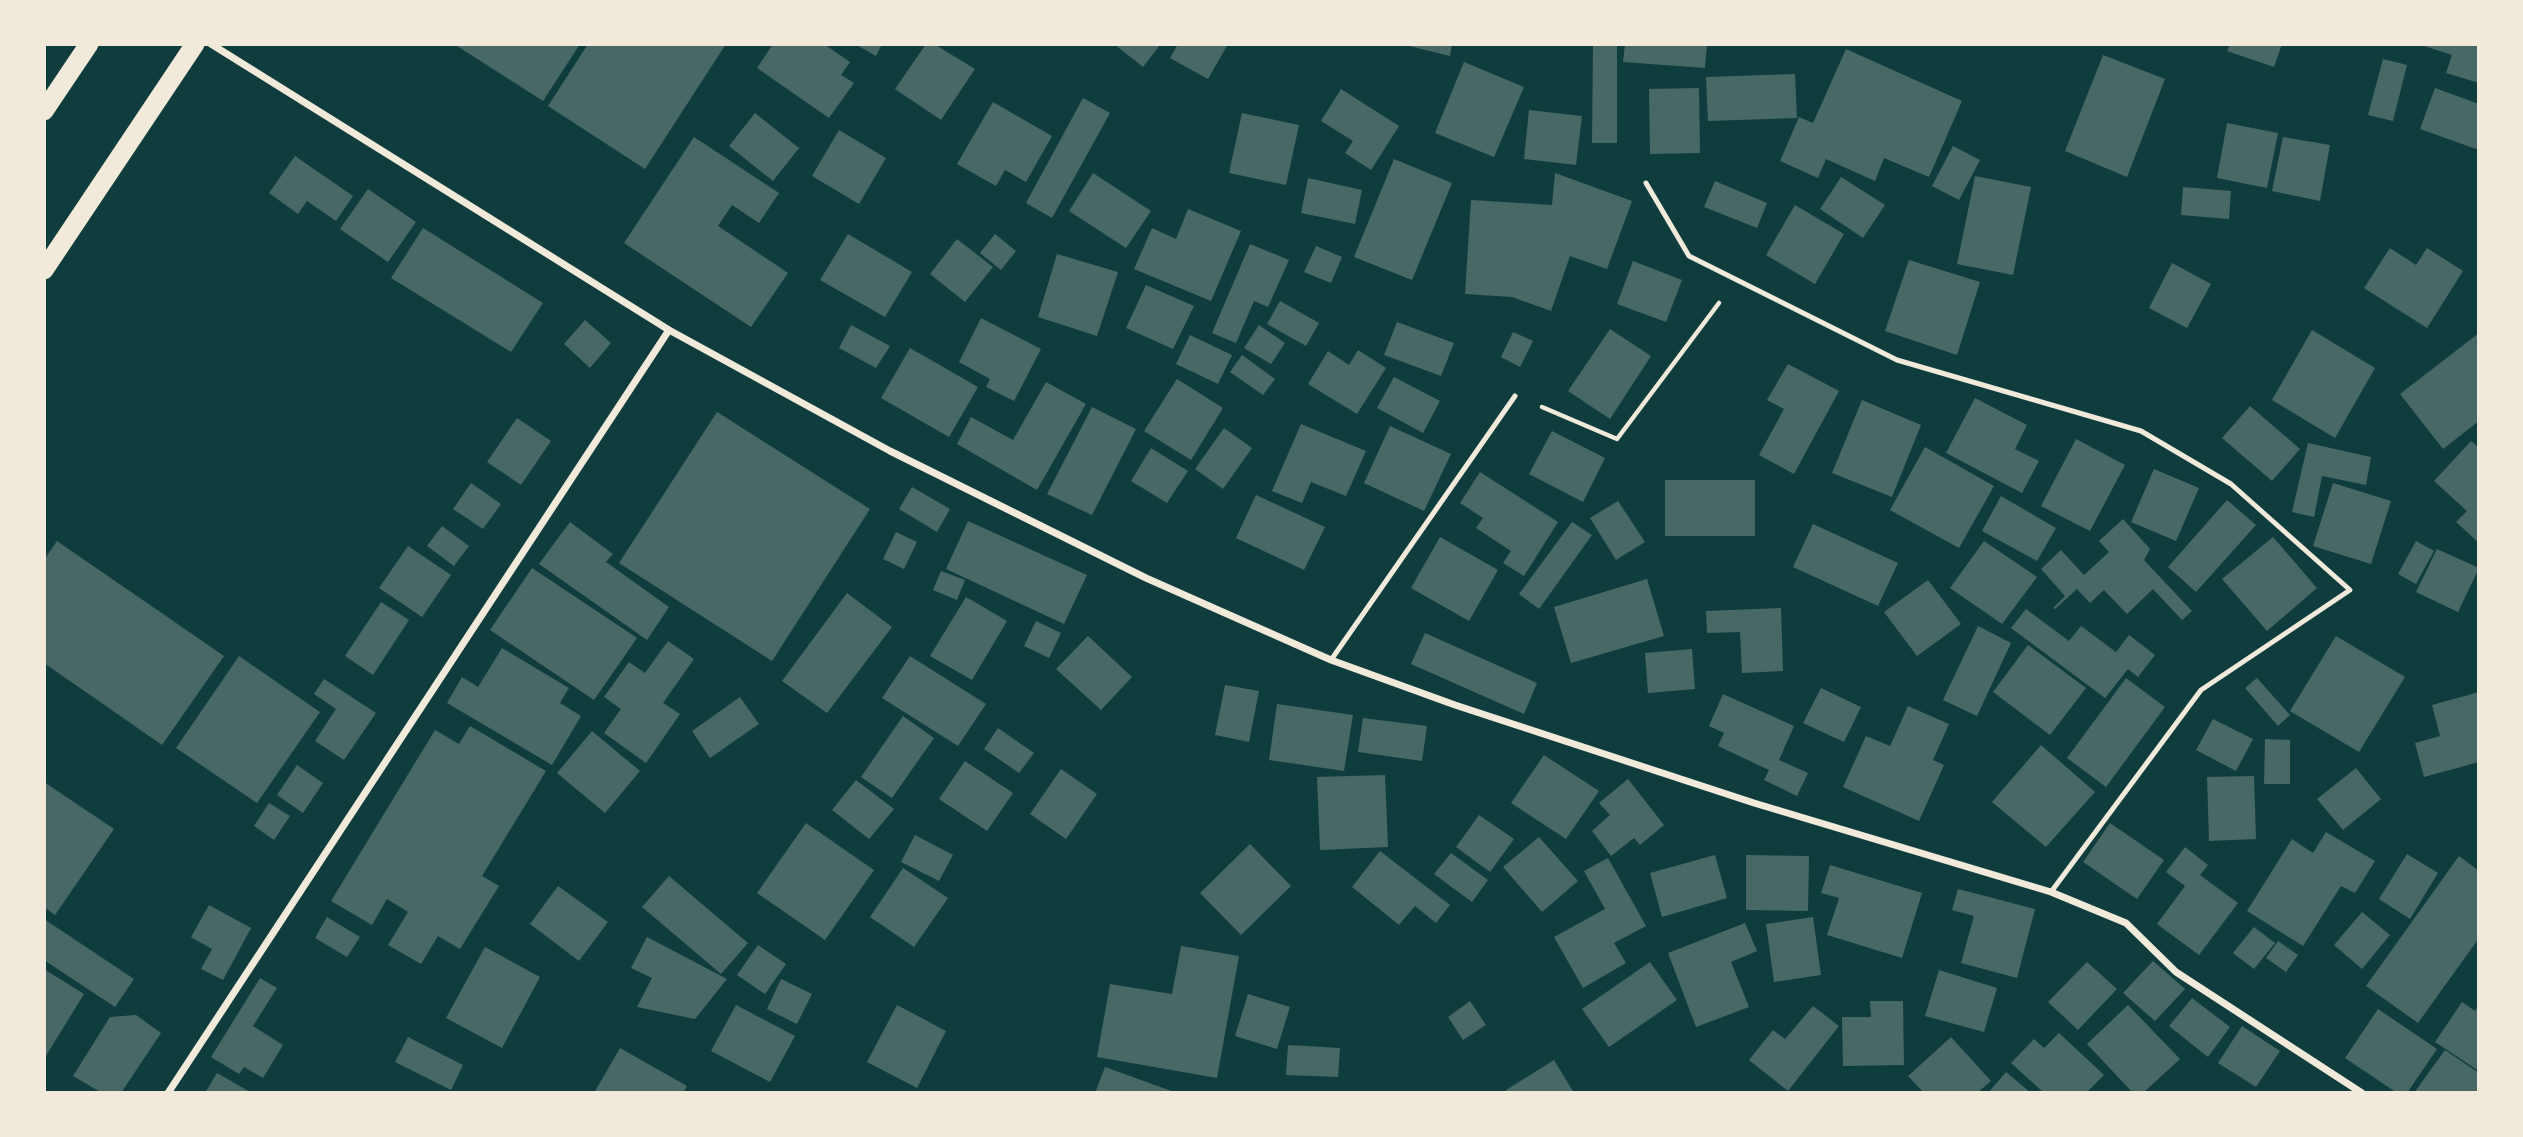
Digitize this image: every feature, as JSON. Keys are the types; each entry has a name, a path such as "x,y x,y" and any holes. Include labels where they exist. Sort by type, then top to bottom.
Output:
{"highway":[{"path":"44,111 89,44"},
{"path":"44,270 195,44"}],"street":[{"path":"211,44 670,330 890,452 1157,583 1331,660 1455,705 1754,803 2051,892 2126,923 2176,972 2362,1093"},
{"path":"168,1093 670,330"}],"lane":[{"path":"1646,183 1689,256 1897,360 2141,431 2231,484 2350,590 2201,690 2051,892"},
{"path":"1331,660 1516,396"}],"path":[{"path":"1516,396 1617,439 1736,280"}],"building":[{"path":"454,44 580,44 543,101"},
{"path":"588,44 726,44 645,169 548,106"},
{"path":"773,44 824,44 850,62 841,75 854,83 829,118 757,68"},
{"path":"855,44 882,44 876,56"},
{"path":"926,44 934,44 975,69 941,120 895,89"},
{"path":"1114,44 1159,44 1160,45 1143,67"},
{"path":"1178,44 1228,44 1208,79 1170,58"},
{"path":"1401,44 1452,44 1450,56"},
{"path":"1593,44 1617,44 1617,143 1592,143"},
{"path":"1625,44 1707,44 1705,68 1623,62"},
{"path":"2230,44 2282,44 2274,67 2227,51"},
{"path":"2418,44 2479,44 2479,83 2446,73 2452,55"},
{"path":"1846,49 1962,101 1929,177 1884,158 1875,181 1826,159 1818,178 1780,161 1799,117 1813,123"},
{"path":"2103,55 2165,79 2127,177 2065,151"},
{"path":"2383,59 2407,65 2393,121 2368,115"},
{"path":"1464,62 1524,87 1494,157 1435,133"},
{"path":"1795,74 1797,118 1708,121 1706,77"},
{"path":"1699,88 1700,153 1650,154 1649,89"},
{"path":"2435,88 2479,104 2479,150 2420,129"},
{"path":"1341,89 1399,126 1371,170 1345,153 1353,141 1321,121"},
{"path":"1083,98 1110,113 1052,218 1026,203"},
{"path":"993,102 1052,136 1026,182 1005,170 996,186 957,164"},
{"path":"1529,110 1582,116 1576,165 1524,159"},
{"path":"755,113 799,148 773,181 729,146"},
{"path":"1242,113 1299,125 1286,185 1229,173"},
{"path":"2227,123 2278,133 2267,188 2217,178"},
{"path":"839,130 886,158 859,204 812,176"},
{"path":"694,137 779,193 759,223 732,205 718,226 788,273 751,327 624,243"},
{"path":"2283,137 2330,145 2320,201 2272,191"},
{"path":"1953,146 1980,160 1959,200 1932,186"},
{"path":"295,156 353,196 336,221 307,201 298,214 269,193"},
{"path":"1394,159 1452,183 1412,280 1354,257"},
{"path":"1093,173 1151,211 1126,248 1069,211"},
{"path":"1555,173 1632,201 1607,269 1570,256 1551,311 1512,297 1465,294 1471,200 1552,205"},
{"path":"1975,176 2031,187 2013,275 1957,264"},
{"path":"1841,177 1885,205 1863,238 1820,209"},
{"path":"1308,178 1362,190 1355,224 1301,213"},
{"path":"1715,181 1767,203 1757,228 1704,207"},
{"path":"2183,187 2231,191 2229,219 2181,215"},
{"path":"368,189 416,222 388,262 340,229"},
{"path":"1795,205 1844,234 1815,284 1766,255"},
{"path":"1188,209 1241,231 1211,301 1134,269 1152,228 1176,239"},
{"path":"423,228 543,303 511,352 391,278"},
{"path":"848,234 912,272 885,317 820,280"},
{"path":"995,234 1016,251 1001,270 980,253"},
{"path":"957,239 993,267 965,302 930,274"},
{"path":"1250,244 1289,260 1268,307 1254,301 1236,343 1212,333"},
{"path":"1316,246 1342,257 1331,283 1304,272"},
{"path":"2390,248 2416,265 2427,248 2463,271 2427,328 2364,288"},
{"path":"1057,254 1118,272 1097,336 1038,317"},
{"path":"1909,260 1980,282 1957,355 1885,331"},
{"path":"1633,261 1682,280 1666,322 1617,304"},
{"path":"2172,263 2211,284 2187,328 2149,308"},
{"path":"1146,285 1194,306 1173,349 1126,328"},
{"path":"1280,301 1319,323 1306,346 1267,324"},
{"path":"981,318 1041,349 1014,401 986,387 990,379 959,362"},
{"path":"585,320 611,343 590,368 564,344"},
{"path":"1397,322 1454,343 1441,376 1384,355"},
{"path":"851,325 890,346 876,368 839,348"},
{"path":"1259,325 1285,343 1271,364 1244,348"},
{"path":"1610,329 1651,356 1610,419 1568,391"},
{"path":"2312,330 2375,368 2335,438 2272,400"},
{"path":"1513,332 1533,341 1520,367 1501,357"},
{"path":"2479,333 2479,421 2443,449 2400,394"},
{"path":"1190,335 1232,355 1218,384 1176,364"},
{"path":"910,348 978,387 949,437 881,398"},
{"path":"1358,350 1386,368 1357,414 1308,384 1328,351 1349,365"},
{"path":"1242,355 1275,379 1263,395 1230,372"},
{"path":"1788,364 1839,391 1794,474 1759,455 1784,409 1767,400"},
{"path":"1394,377 1440,401 1423,433 1377,408"},
{"path":"1177,379 1223,408 1191,460 1144,431"},
{"path":"1046,382 1086,404 1037,490 957,444 971,417 1013,440"},
{"path":"1975,398 2027,425 2015,449 2039,461 2022,493 1946,453"},
{"path":"1862,400 1921,425 1892,497 1832,473"},
{"path":"2250,406 2300,449 2272,481 2222,438"},
{"path":"1092,407 1136,429 1092,515 1047,494"},
{"path":"717,412 870,509 772,661 619,563"},
{"path":"517,418 551,441 521,485 487,462"},
{"path":"1301,424 1366,451 1346,496 1311,482 1302,503 1272,491"},
{"path":"1390,426 1451,454 1424,511 1364,483"},
{"path":"1224,428 1252,448 1223,489 1195,469"},
{"path":"1552,431 1605,458 1583,502 1529,474"},
{"path":"2076,439 2125,465 2090,531 2041,506"},
{"path":"2471,441 2479,448 2479,543 2456,522 2467,511 2434,481"},
{"path":"2308,443 2371,457 2366,485 2322,476 2314,517 2292,512"},
{"path":"1925,447 1994,486 1959,548 1890,510"},
{"path":"1151,448 1188,471 1167,503 1131,481"},
{"path":"2154,469 2199,488 2176,541 2131,522"},
{"path":"1480,472 1558,522 1524,576 1503,563 1511,551 1476,528 1483,518 1460,503"},
{"path":"1665,480 1755,480 1755,536 1665,536"},
{"path":"471,483 501,504 483,529 453,509"},
{"path":"2333,483 2391,501 2371,564 2313,546"},
{"path":"912,487 950,509 937,532 899,509"},
{"path":"1256,495 1325,527 1304,570 1236,538"},
{"path":"2001,496 2056,528 2037,561 1982,531"},
{"path":"2227,500 2256,525 2196,592 2168,567"},
{"path":"1618,501 1645,542 1616,560 1590,518"},
{"path":"2123,519 2150,549 2144,560 2192,611 2182,620 2153,589 2127,614 2104,590 2090,603 2077,589 2053,608 2065,596 2041,569 2061,550 2084,575 2109,552 2099,541"},
{"path":"968,521 1087,575 1064,624 946,569"},
{"path":"570,522 613,554 606,562 669,607 647,640 539,564"},
{"path":"1572,522 1592,535 1539,609 1519,594"},
{"path":"1813,524 1898,563 1878,606 1793,567"},
{"path":"442,526 469,546 454,566 427,546"},
{"path":"896,532 917,542 904,569 883,559"},
{"path":"1440,537 1498,570 1469,621 1411,588"},
{"path":"2273,537 2317,588 2267,631 2222,579"},
{"path":"57,541 224,656 162,745 44,663 44,560"},
{"path":"1984,541 2037,577 2002,624 1950,588"},
{"path":"2416,541 2434,551 2416,584 2398,574"},
{"path":"408,546 451,575 422,617 379,588"},
{"path":"2437,549 2479,568 2458,612 2416,592"},
{"path":"532,568 637,638 594,700 490,630"},
{"path":"941,571 965,580 957,600 933,590"},
{"path":"1647,579 1664,636 1571,663 1554,607"},
{"path":"1928,580 1961,624 1917,656 1884,612"},
{"path":"847,593 892,627 827,713 782,681"},
{"path":"966,597 1007,621 972,680 930,656"},
{"path":"381,602 409,620 373,675 345,656"},
{"path":"1781,608 1783,671 1742,673 1740,632 1707,633 1706,611"},
{"path":"2026,609 2069,641 2081,626 2116,652 2129,635 2155,655 2138,677 2128,669 2105,698 2011,628"},
{"path":"1036,621 1061,633 1049,658 1024,646"},
{"path":"1978,626 2011,643 1977,716 1943,700"},
{"path":"1425,633 1537,683 1524,714 1411,664"},
{"path":"1088,636 1132,677 1101,710 1056,669"},
{"path":"2336,636 2405,677 2359,752 2290,711"},
{"path":"668,641 694,659 663,703 680,714 646,763 604,733 621,709 604,697 629,662 645,673"},
{"path":"2028,645 2086,688 2050,735 1993,692"},
{"path":"502,648 569,688 560,703 581,716 552,765 447,703 462,677 478,687"},
{"path":"1692,649 1695,689 1648,693 1645,653"},
{"path":"239,656 320,712 257,803 176,748"},
{"path":"910,656 986,704 958,746 882,698"},
{"path":"2126,678 2165,707 2106,787 2067,758"},
{"path":"2257,678 2290,715 2278,726 2245,688"},
{"path":"324,679 376,713 344,760 315,741 336,709 314,694"},
{"path":"1225,685 1259,691 1249,742 1215,735"},
{"path":"1821,688 1861,707 1844,742 1803,723"},
{"path":"2479,692 2479,762 2424,777 2415,743 2440,736 2432,705"},
{"path":"1723,694 1794,726 1779,760 1808,773 1797,796 1764,780 1769,770 1718,746 1724,733 1709,726"},
{"path":"740,697 759,724 710,758 692,731"},
{"path":"1277,704 1353,715 1344,771 1269,760"},
{"path":"1908,706 1949,724 1933,760 1944,765 1919,821 1843,787 1866,736 1890,746"},
{"path":"903,716 934,738 892,798 861,777"},
{"path":"1363,718 1427,726 1422,761 1358,752"},
{"path":"2213,719 2253,739 2236,771 2196,750"},
{"path":"470,726 546,771 482,876 499,886 460,949 438,936 421,964 388,945 408,912 387,899 372,925 331,901 435,730 459,744"},
{"path":"998,728 1034,753 1019,773 984,749"},
{"path":"592,731 640,771 605,813 557,773"},
{"path":"2265,739 2290,740 2290,784 2264,784"},
{"path":"2041,745 2095,792 2046,847 1992,802"},
{"path":"1544,755 1599,791 1566,839 1511,803"},
{"path":"965,761 1013,793 987,831 939,799"},
{"path":"297,765 323,783 303,813 277,795"},
{"path":"2356,768 2381,799 2343,830 2317,799"},
{"path":"1061,769 1097,794 1066,839 1030,814"},
{"path":"1385,775 1388,847 1320,850 1317,777"},
{"path":"2254,776 2256,839 2209,841 2207,777"},
{"path":"1628,779 1664,825 1640,845 1634,838 1611,856 1592,831 1610,815 1599,803"},
{"path":"856,780 894,809 869,839 832,810"},
{"path":"44,782 114,829 55,915 44,907"},
{"path":"269,803 290,816 274,840 254,826"},
{"path":"1479,815 1514,839 1490,872 1456,847"},
{"path":"806,823 874,870 825,940 757,893"},
{"path":"2110,823 2164,860 2137,899 2083,862"},
{"path":"2326,832 2375,861 2355,893 2341,886 2303,946 2247,911 2292,839 2313,853"},
{"path":"915,835 953,855 939,881 901,862"},
{"path":"1539,837 1578,881 1542,912 1503,867"},
{"path":"1250,844 1291,886 1241,935 1200,893"},
{"path":"2185,847 2208,865 2200,875 2238,903 2199,955 2157,924 2185,886 2166,872"},
{"path":"1380,851 1450,905 1436,923 1415,906 1399,925 1352,887"},
{"path":"1451,853 1488,880 1472,902 1434,874"},
{"path":"2407,854 2438,873 2410,919 2379,899"},
{"path":"1715,855 1727,898 1662,917 1650,873"},
{"path":"1746,855 1809,856 1808,911 1746,910"},
{"path":"2459,856 2479,871 2479,938 2418,1023 2366,986"},
{"path":"1608,858 1646,926 1614,943 1626,963 1583,988 1554,937 1605,909 1584,871"},
{"path":"1830,865 1922,893 1902,958 1827,935 1839,898 1821,893"},
{"path":"903,868 948,898 914,947 870,917"},
{"path":"669,876 748,943 721,974 642,907"},
{"path":"558,886 608,922 579,961 530,924"},
{"path":"1958,889 2035,909 2017,978 1961,963 1974,916 1952,910"},
{"path":"209,905 251,928 223,980 201,969 212,949 191,937"},
{"path":"2362,912 2390,935 2362,969 2334,945"},
{"path":"327,917 360,937 347,957 315,938"},
{"path":"1813,917 1821,975 1774,982 1766,924"},
{"path":"44,919 134,979 115,1007 44,960"},
{"path":"1745,923 1757,951 1731,962 1749,1007 1696,1027 1668,953"},
{"path":"2254,927 2275,943 2254,969 2233,953"},
{"path":"647,937 727,979 695,1019 637,1007 652,978 631,968"},
{"path":"2278,941 2298,955 2286,972 2266,958"},
{"path":"758,945 786,964 765,994 737,975"},
{"path":"1181,946 1239,956 1217,1078 1097,1057 1110,984 1172,994"},
{"path":"485,947 540,977 502,1048 446,1018"},
{"path":"2153,961 2185,989 2155,1021 2123,993"},
{"path":"1650,962 1677,1000 1609,1047 1582,1009"},
{"path":"2087,962 2117,989 2078,1030 2048,1002"},
{"path":"44,969 84,994 44,1059"},
{"path":"1939,970 1997,988 1984,1032 1925,1016"},
{"path":"260,978 277,988 253,1026 283,1045 263,1078 244,1067 239,1074 211,1057"},
{"path":"781,979 812,994 797,1024 767,1009"},
{"path":"1248,994 1290,1007 1277,1049 1235,1036"},
{"path":"2192,998 2230,1027 2208,1057 2169,1026"},
{"path":"1470,1001 1486,1025 1463,1040 1448,1017"},
{"path":"1870,1001 1903,1001 1904,1065 1843,1066 1842,1017 1871,1017"},
{"path":"2462,1002 2475,1011 2479,1005 2479,1071 2435,1042"},
{"path":"736,1005 795,1036 770,1082 711,1051"},
{"path":"897,1005 946,1031 917,1088 867,1062"},
{"path":"2128,1005 2180,1059 2143,1093 2133,1093 2087,1044"},
{"path":"1813,1006 1839,1026 1788,1091 1749,1060 1773,1030 1785,1039"},
{"path":"2378,1009 2437,1049 2407,1093 2397,1093 2345,1058"},
{"path":"136,1015 161,1033 121,1093 102,1093 73,1076 110,1017"},
{"path":"2242,1026 2280,1051 2256,1087 2218,1063"},
{"path":"2059,1033 2104,1075 2086,1093 2044,1093 2011,1063 2034,1039 2044,1048"},
{"path":"408,1037 463,1065 451,1090 395,1062"},
{"path":"1951,1037 1991,1081 1977,1093 1924,1093 1908,1076"},
{"path":"1288,1045 1340,1048 1338,1077 1286,1075"},
{"path":"620,1048 687,1086 683,1093 594,1093"},
{"path":"2445,1050 2479,1073 2479,1093 2414,1093"},
{"path":"1554,1060 1574,1093 1507,1093 1506,1090"},
{"path":"1105,1067 1177,1093 1095,1093"},
{"path":"2006,1072 2031,1093 1988,1093"},
{"path":"217,1073 252,1093 205,1093"}]}
